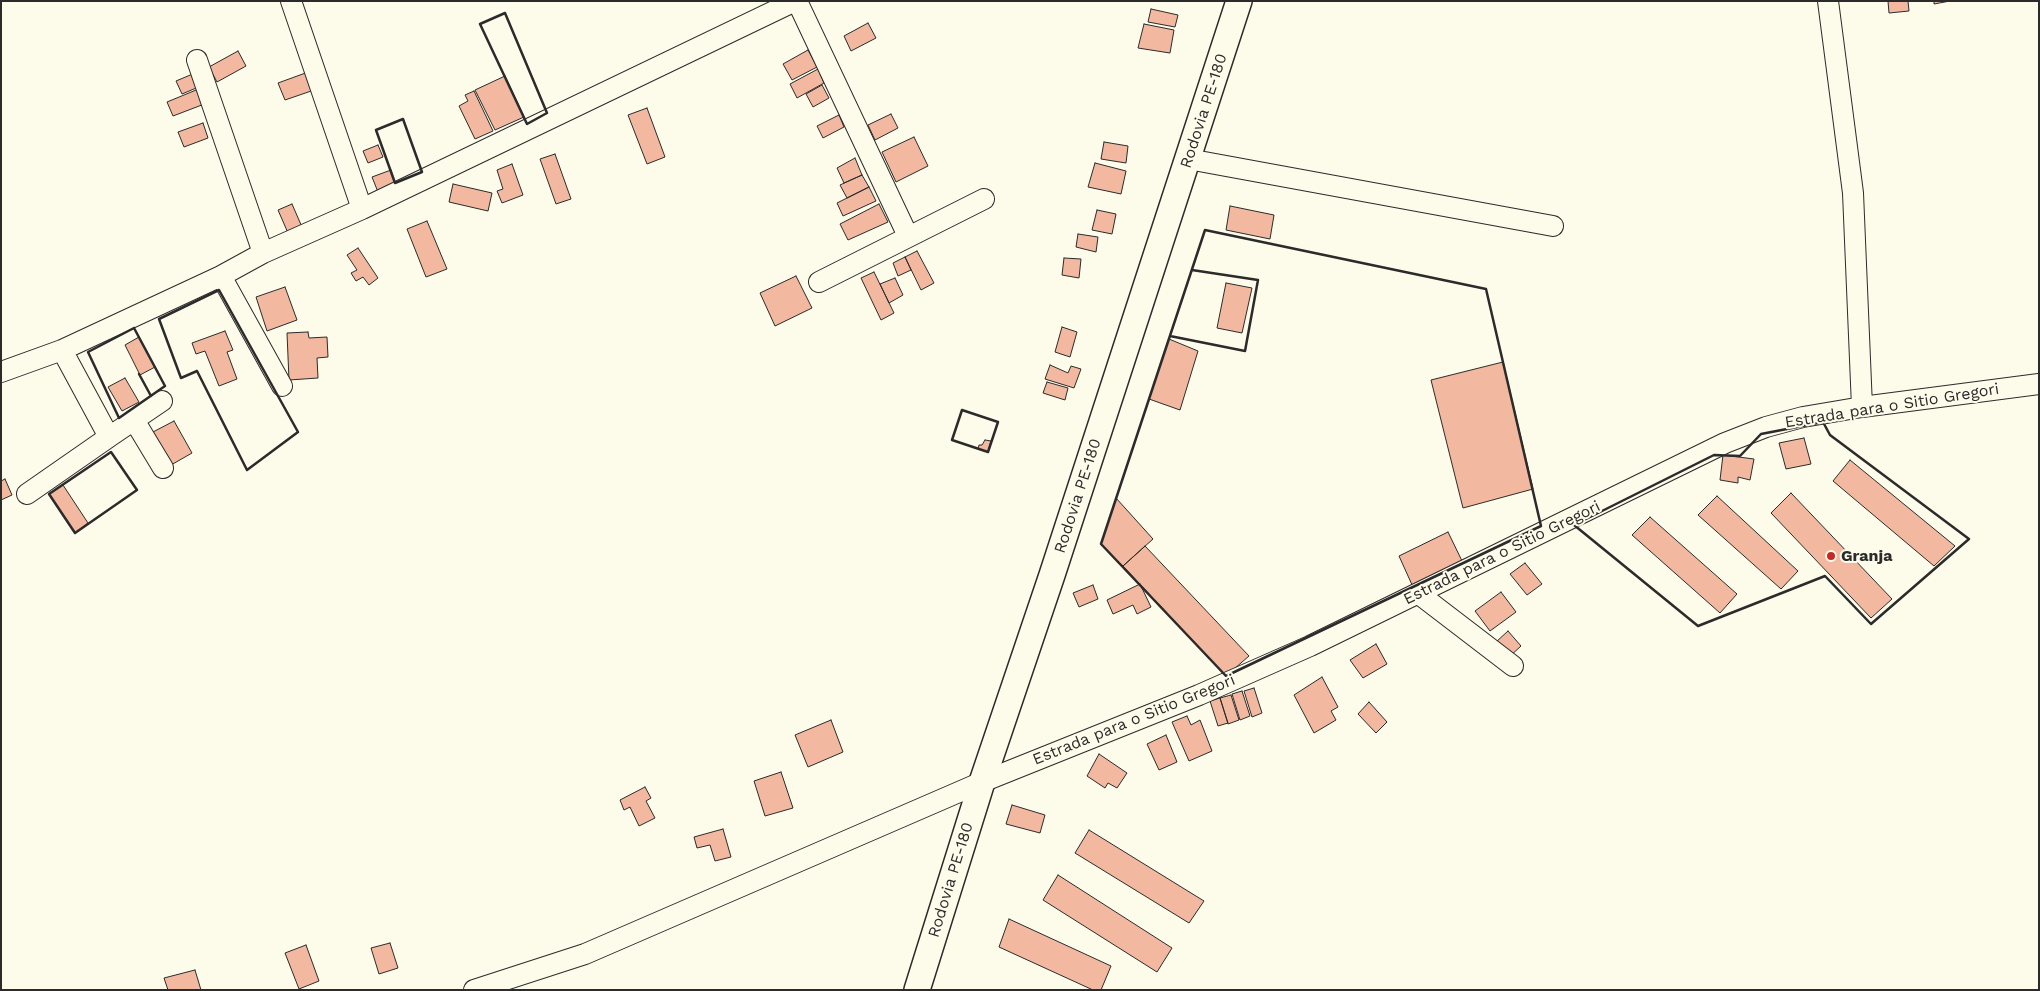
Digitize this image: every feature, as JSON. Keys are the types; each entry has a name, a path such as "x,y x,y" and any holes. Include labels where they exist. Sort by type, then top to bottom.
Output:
{"main road":[{"name":"Rodovia PE-180","path":"917,990 982,782 1052,575 1240,1"}],"street":[{"path":"291,1 362,209"},
{"path":"1,372 62,350 221,276 263,253 362,209 796,1 908,236"},
{"path":"1828,1 1853,193 1862,407"},
{"path":"197,60 263,253"},
{"path":"1188,159 1552,226"},
{"path":"819,282 984,199"},
{"path":"221,276 282,386"},
{"path":"62,350 108,437"},
{"name":"Estrada para o Sitio Gregori","path":"474,990 585,954 982,782 1199,695 1310,646 1419,594 1725,443 1784,421 1862,407 2039,384"},
{"path":"27,494 162,401"},
{"path":"134,420 163,468"},
{"path":"1419,594 1513,666"}],"building":[{"path":"1888,1 1908,1 1909,11 1889,13"},
{"path":"1934,1 1950,1 1934,4"},
{"path":"1151,9 1178,15 1175,27 1148,22"},
{"path":"868,23 876,38 851,51 844,36"},
{"path":"1144,24 1174,30 1170,53 1138,48"},
{"path":"808,50 817,67 792,80 783,64"},
{"path":"238,51 246,66 217,82 209,67"},
{"path":"818,69 824,83 797,98 790,84"},
{"path":"311,71 317,89 285,100 278,83"},
{"path":"195,73 201,86 182,94 176,81"},
{"path":"505,76 524,117 495,130 475,90"},
{"path":"822,85 829,98 813,107 806,94"},
{"path":"201,88 207,103 173,116 167,102"},
{"path":"474,91 493,131 475,139 459,106 468,101 465,95"},
{"path":"647,108 665,157 647,164 628,115"},
{"path":"891,114 898,128 875,140 868,125"},
{"path":"839,115 844,127 823,138 817,126"},
{"path":"203,123 208,138 184,147 178,132"},
{"path":"914,137 928,166 896,182 882,152"},
{"path":"1104,142 1128,146 1126,163 1101,159"},
{"path":"378,145 383,157 368,163 363,151"},
{"path":"555,154 571,199 556,204 540,159"},
{"path":"855,158 862,175 844,183 837,168"},
{"path":"1095,163 1126,171 1121,194 1088,187"},
{"path":"512,164 523,195 502,203 497,191 503,189 497,170"},
{"path":"391,170 395,183 378,192 372,177"},
{"path":"862,175 869,187 847,198 840,185"},
{"path":"453,184 492,193 488,211 449,202"},
{"path":"869,187 876,201 843,216 837,203"},
{"path":"292,204 302,227 288,233 278,210"},
{"path":"879,204 888,222 848,240 840,224"},
{"path":"1230,206 1274,215 1270,239 1226,230"},
{"path":"1097,210 1116,214 1112,234 1092,230"},
{"path":"427,221 447,269 426,277 407,229"},
{"path":"1078,234 1098,237 1096,252 1076,247"},
{"path":"358,248 378,278 369,285 363,277 356,281 351,273 357,270 347,255"},
{"path":"917,251 934,283 921,290 905,257"},
{"path":"905,257 911,270 898,276 893,263"},
{"path":"1064,258 1081,259 1079,278 1062,275"},
{"path":"874,272 894,313 881,320 861,278"},
{"path":"796,276 812,308 775,326 760,293"},
{"path":"895,278 903,295 889,303 880,284"},
{"path":"1226,283 1252,288 1242,333 1217,328"},
{"path":"285,287 297,320 267,331 256,297"},
{"path":"1062,327 1077,332 1070,357 1055,352"},
{"path":"225,331 233,350 227,352 237,379 219,386 205,351 196,354 192,343"},
{"path":"308,332 309,338 327,337 328,357 317,358 318,378 289,380 287,333"},
{"path":"139,337 155,367 140,375 125,345"},
{"path":"1169,339 1198,351 1180,410 1149,399"},
{"path":"1503,362 1533,489 1463,508 1431,380"},
{"path":"1050,365 1068,373 1071,366 1081,369 1074,388 1045,379"},
{"path":"125,378 139,402 122,411 108,387"},
{"path":"1047,382 1068,388 1065,400 1043,393"},
{"path":"174,421 192,453 171,465 153,432"},
{"path":"1804,438 1811,464 1786,469 1779,443"},
{"path":"985,440 991,441 988,452 978,449 979,445 982,445"},
{"path":"1723,455 1754,459 1750,480 1738,477 1738,483 1720,480"},
{"name":"Granja","path":"1850,460 1955,546 1934,566 1833,481"},
{"path":"5,479 12,495 1,500 1,481"},
{"path":"63,485 88,523 75,533 49,494"},
{"name":"Granja","path":"1791,493 1892,599 1871,618 1771,513"},
{"name":"Granja","path":"1717,496 1798,571 1781,589 1698,515"},
{"path":"1116,498 1153,539 1123,566 1101,544"},
{"path":"1650,517 1737,594 1720,613 1632,535"},
{"path":"1448,532 1463,563 1413,587 1399,556"},
{"path":"1145,546 1249,656 1226,676 1123,566"},
{"path":"1525,563 1542,584 1527,595 1510,574"},
{"path":"1140,584 1151,607 1137,614 1133,605 1113,614 1107,600"},
{"path":"1093,585 1098,599 1079,607 1073,593"},
{"path":"1501,592 1516,612 1490,631 1475,611"},
{"path":"1508,631 1521,646 1509,657 1496,642"},
{"path":"1376,644 1387,664 1363,678 1350,660"},
{"path":"1322,677 1338,707 1331,711 1336,720 1314,733 1294,695"},
{"path":"1254,688 1262,713 1252,717 1244,691"},
{"path":"1242,691 1250,716 1240,720 1232,694"},
{"path":"1231,695 1239,720 1228,724 1220,698"},
{"path":"1220,698 1228,723 1218,726 1210,701"},
{"path":"1369,702 1387,722 1376,733 1358,714"},
{"path":"1187,716 1191,725 1200,720 1212,751 1189,761 1172,722"},
{"path":"831,720 843,752 808,767 795,735"},
{"path":"1166,735 1177,762 1159,770 1147,744"},
{"path":"1099,754 1127,773 1117,788 1108,783 1105,788 1087,776"},
{"path":"781,772 793,808 765,816 754,781"},
{"path":"645,787 651,798 646,801 655,818 639,826 630,807 624,810 620,800"},
{"path":"1012,805 1045,815 1040,833 1006,824"},
{"path":"723,829 731,857 715,861 710,845 697,848 694,837"},
{"path":"1089,830 1204,901 1189,923 1075,853"},
{"path":"1058,875 1172,948 1157,972 1043,900"},
{"path":"1009,919 1111,966 1101,990 1093,990 999,947"},
{"path":"390,943 398,968 379,974 371,948"},
{"path":"306,945 319,981 299,989 285,953"},
{"path":"195,970 201,990 168,990 164,978"}],"wall":[{"path":"505,13 547,113 527,124 480,24 505,13"},
{"path":"403,119 422,172 395,183 376,130 403,119"},
{"path":"1205,230 1486,289 1541,526 1226,676 1101,544 1205,230"},
{"path":"1170,336 1245,351 1258,280 1192,270"},
{"path":"219,290 298,432 247,470 197,371 181,378 159,319 219,290"},
{"path":"134,328 165,386 119,418 88,352 134,328"},
{"path":"139,374 151,396"},
{"path":"962,410 998,422 988,452 952,440 962,410"},
{"path":"1823,422 1830,435 1969,539 1871,624 1825,576 1698,626 1574,525 1714,455 1740,456 1761,434 1823,422"},
{"path":"111,452 137,490 75,533 49,494 111,452"}],"place":[{"name":"Granja","path":"1831,556"}]}
